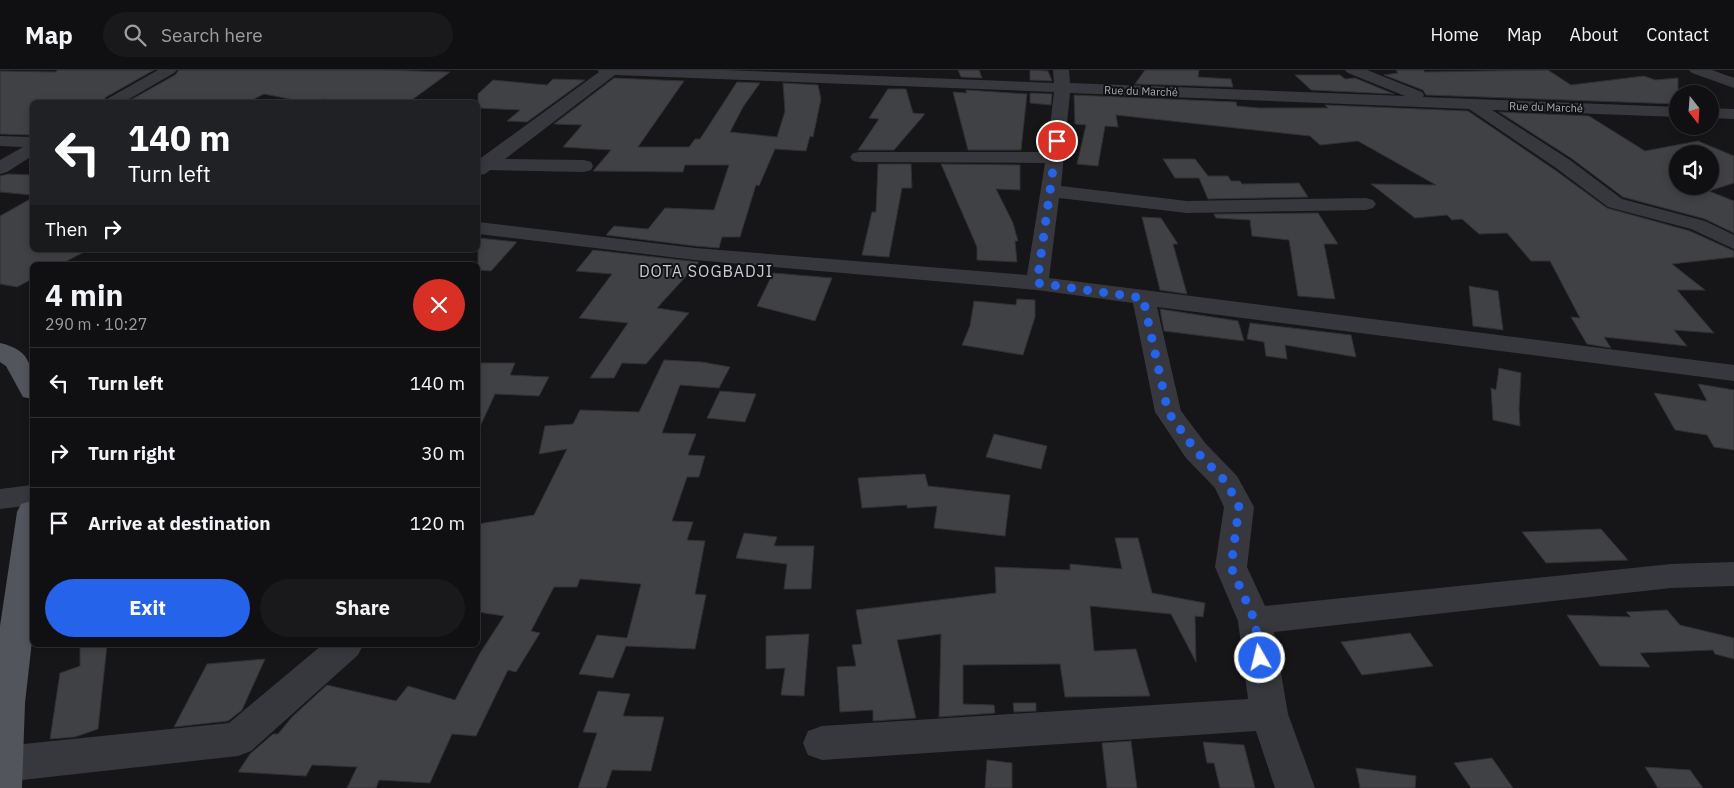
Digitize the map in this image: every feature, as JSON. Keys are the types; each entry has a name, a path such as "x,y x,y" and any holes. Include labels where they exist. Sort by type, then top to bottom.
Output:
{"main road":[{"path":"0,350 18,362 30,384"},
{"path":"3,776 3,706 30,525"}],"street":[{"path":"116,100 169,70"},
{"name":"Rue du Marché","path":"605,70 1062,79 1436,103 1669,112"},
{"path":"481,167 612,70"},
{"path":"1353,70 1436,103"},
{"path":"1697,70 1734,83"},
{"path":"1037,283 1055,158 1062,79"},
{"path":"1474,105 1563,164 1615,203 1698,225 1734,243"},
{"path":"1719,113 1734,114"},
{"path":"0,141 30,142"},
{"path":"4,166 30,150"},
{"path":"859,157 1055,158"},
{"path":"4,166 30,168"},
{"path":"481,167 584,166"},
{"path":"1050,191 1186,207 1366,204"},
{"path":"480,228 685,253 1037,283 1734,374"},
{"path":"1143,298 1168,412 1196,451 1227,483 1239,507 1231,567 1255,621 1269,714 1295,788"},
{"path":"0,499 30,495"},
{"path":"1255,621 1671,576 1734,574"},
{"path":"3,776 238,739 344,647"},
{"path":"822,743 1269,714"}],"building":[{"path":"58,70 154,70 106,97 104,100 30,100 30,135 0,134 0,71 55,72"},
{"path":"179,70 450,72 412,100 295,100 264,94 252,100 131,100 175,75"},
{"path":"958,70 979,70 982,78 961,77"},
{"path":"1030,70 1048,71 1052,81 1030,80"},
{"path":"1145,70 1199,70 1198,77 1231,79 1233,87 1135,84"},
{"path":"1396,70 1423,70 1425,72 1548,70 1571,85 1644,76 1655,80 1678,78 1678,85 1669,85 1669,104 1426,95 1423,90 1384,75 1398,73"},
{"path":"1295,75 1340,75 1345,79 1355,78 1394,94 1311,90"},
{"path":"614,78 684,81 638,147 689,147 695,139 700,139 737,82 760,83 743,107 730,132 777,137 785,111 783,83 818,85 821,99 813,137 810,136 806,151 775,149 759,186 756,185 740,237 722,237 719,248 695,246 606,235 614,226 648,229 665,208 714,210 729,165 685,165 683,172 593,171 611,150 563,147 582,125 554,124"},
{"path":"553,79 585,80 527,122 507,121 520,110 480,108 478,94 493,80 547,85"},
{"path":"888,89 906,89 913,113 925,114 894,150 858,150 879,119 869,118"},
{"path":"966,90 1027,94 1021,150 968,150 953,92 967,93"},
{"path":"1030,93 1052,94 1051,105 1030,103"},
{"path":"1074,95 1236,102 1237,106 1259,108 1328,108 1325,105 1468,111 1607,208 1690,231 1734,251 1734,257 1672,264 1705,290 1677,290 1714,333 1674,330 1687,346 1604,337 1611,348 1587,344 1571,317 1580,318 1550,261 1531,261 1507,233 1479,234 1462,219 1452,220 1447,215 1415,218 1371,184 1436,185 1358,141 1320,145 1310,136 1116,115 1118,127 1105,126 1098,166 1077,164 1086,125 1075,124"},
{"path":"1499,112 1589,116 1645,151 1669,146 1669,195 1719,195 1734,201 1734,233 1705,219 1623,197 1571,158"},
{"path":"1698,141 1708,145 1677,145"},
{"path":"1719,150 1734,156 1734,183 1719,188"},
{"path":"1163,159 1195,159 1208,176 1228,176 1231,181 1240,181 1242,184 1299,183 1308,197 1208,199 1199,178 1175,178"},
{"path":"878,164 911,164 912,188 902,188 889,257 862,255 872,212 876,212"},
{"path":"941,164 1020,165 1020,190 996,189 1013,223 1018,241 1015,241 1017,262 977,260 977,247"},
{"path":"8,174 30,175 30,195 0,192 0,176"},
{"path":"30,199 30,252 84,252 65,262 30,262 30,280 17,287 0,284 0,216"},
{"path":"1318,213 1338,244 1324,244 1335,299 1298,296 1289,240 1252,236 1250,220 1216,218 1214,214"},
{"path":"1142,217 1161,218 1178,244 1173,244 1187,294 1160,290"},
{"path":"480,238 517,242 491,271 480,270 480,262 478,262"},
{"path":"593,250 699,262 657,308 689,313 646,364 622,363 614,378 590,378 628,323 579,318 612,274 576,271"},
{"path":"773,273 832,278 815,321 757,306"},
{"path":"1469,286 1498,291 1503,330 1473,326"},
{"path":"1017,299 1035,300 1035,317 1023,355 962,345 970,326 974,301 1016,305"},
{"path":"1160,309 1238,321 1244,341 1164,331"},
{"path":"1250,323 1351,335 1356,357 1285,345 1287,359 1266,356 1264,342 1247,339"},
{"path":"664,360 702,362 730,367 719,388 680,385 662,433 696,434 688,455 705,456 699,477 687,477 672,521 693,522 687,540 705,541 695,594 706,595 695,649 626,646 613,678 579,674 597,635 627,638 641,584 580,579 577,587 554,587 531,631 540,633 516,672 508,670 476,736 452,734 430,783 379,780 376,788 347,788 357,767 312,765 306,776 238,772 250,754 273,734 278,734 292,717 327,685 396,701 408,686 455,700 480,653 504,616 480,612 480,524 534,515 567,449 539,454 545,426 573,424 580,410 639,412"},
{"path":"480,363 515,363 510,375 549,377 539,396 495,394 480,427"},
{"path":"1499,368 1521,373 1520,426 1493,420 1491,388 1496,390"},
{"path":"1698,384 1734,390 1734,450 1714,447 1707,435 1675,430 1654,393 1707,401"},
{"path":"720,391 756,394 745,422 707,418"},
{"path":"994,434 1047,446 1041,469 986,457"},
{"path":"925,474 928,486 1010,495 1005,536 934,528 937,506 907,508 907,505 862,508 858,478"},
{"path":"1601,529 1628,560 1546,563 1522,532"},
{"path":"744,533 777,537 774,546 814,546 811,589 784,589 787,564 736,558"},
{"path":"1115,538 1138,538 1152,593 1205,603 1203,617 1195,616 1196,662 1171,614 1090,606 1094,651 1136,649 1150,696 1065,697 1060,664 963,665 963,704 994,705 995,713 939,717 941,634 897,640 916,718 873,721 873,710 840,712 837,667 856,666 852,645 862,644 856,610 996,593 995,567 1070,570 1070,564 1122,569"},
{"path":"1667,610 1680,625 1734,638 1734,659 1715,654 1713,650 1640,653 1650,667 1600,666 1567,615 1631,617 1626,612"},
{"path":"1410,633 1433,666 1362,675 1341,642"},
{"path":"809,634 804,696 781,695 785,668 766,669 766,636"},
{"path":"80,647 107,647 98,729 75,737 50,739 60,673 80,666"},
{"path":"265,659 242,710 228,721 174,727 207,664"},
{"path":"598,691 630,694 623,716 664,717 651,771 612,770 606,788 578,788 597,733 583,732"},
{"path":"1013,703 1036,703 1036,711 1014,712"},
{"path":"1131,741 1137,788 1107,788 1102,743"},
{"path":"1203,742 1244,745 1255,788 1220,788 1214,763 1207,763"},
{"path":"1492,758 1513,788 1471,788 1454,763"},
{"path":"987,760 1012,763 1012,788 985,788"},
{"path":"1645,767 1690,770 1703,788 1658,788"},
{"path":"1356,768 1416,776 1415,788 1360,788"}],"district":[{"name":"DOTA SOGBADJI","path":"706,271"}],"route":[{"path":"1057,141 1037,283 1143,298 1168,412 1196,451 1227,483 1239,507 1231,567 1255,621 1260,658"}]}
